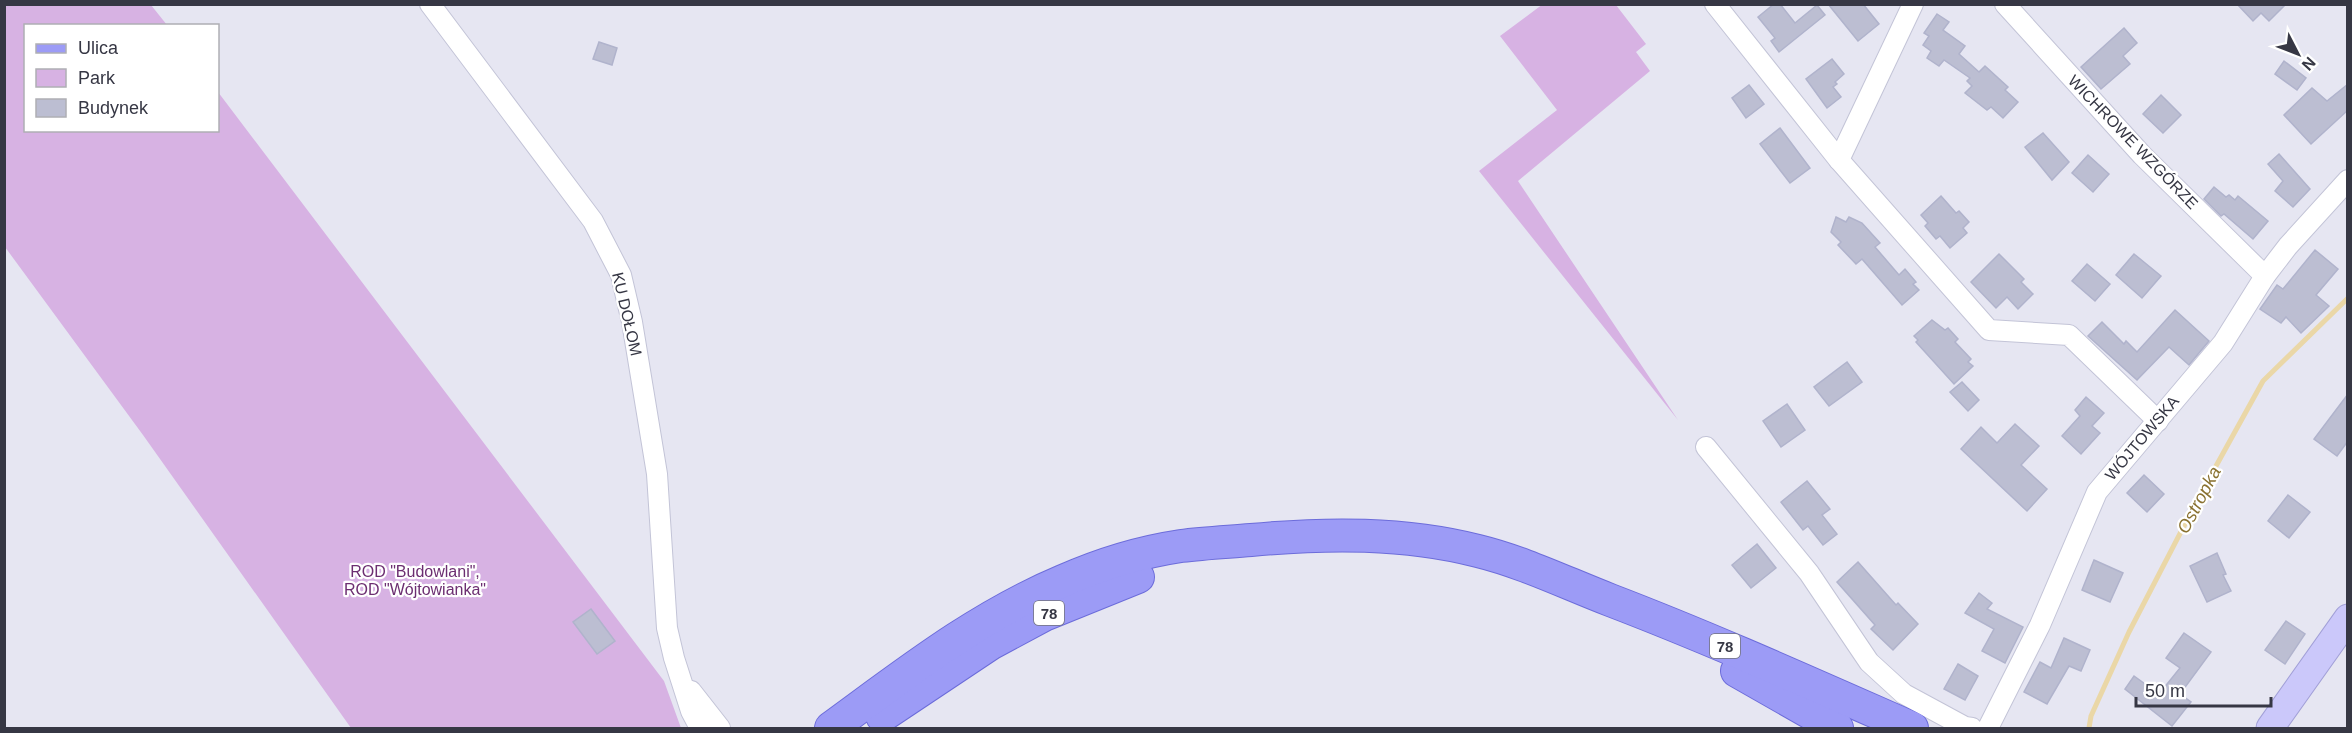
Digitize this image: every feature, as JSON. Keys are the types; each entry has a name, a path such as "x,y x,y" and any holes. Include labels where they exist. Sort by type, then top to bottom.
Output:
{"main road":[{"name":"78","path":"831,729 909,670 987,618 1064,580 1140,555 1180,546 1323,536 1416,539 1478,551 1537,570 1685,629 1912,729"},
{"name":"78","path":"864,729 990,644 1044,615 1139,576 1253,540"},
{"name":"78","path":"1591,592 1755,681 1837,729"},
{"path":"2270,729 2348,618"}],"street":[{"name":"KU DOŁOM","path":"430,4 593,221 621,275 632,322 657,474 667,628 691,711 700,729"},
{"path":"1714,4 1839,160 1989,330 2068,334 2158,421"},
{"path":"1839,160 1913,4"},
{"name":"WICHROWE WZGÓRZE","path":"2005,4 2142,155 2265,276"},
{"name":"WÓJTOWSKA","path":"1988,729 2040,625 2097,492 2223,343 2265,276 2288,246 2348,180"},
{"path":"1706,447 1809,573 1869,662 1904,694 1972,729"},
{"name":"KU DOŁOM","path":"682,679 720,729"}],"green space":[{"path":"1543,4 1616,5 1646,44 1636,52 1650,71 1518,181 1678,420 1479,171 1557,110 1500,36"},
{"name":"ROD \"Budowlani\", ROD \"Wójtowianka\"","path":"4,5 151,5 166,24 24,24 24,132 219,132 219,93 664,681 681,728 351,728 143,435 5,247"}],"building":[{"path":"1774,4 1780,4 1795,23 1817,5 1825,15 1779,52 1771,41 1775,38 1758,17"},
{"path":"1828,4 1863,4 1879,24 1858,41"},
{"path":"2237,4 2286,4 2269,21 2261,13 2253,21"},
{"path":"1937,14 1949,22 1943,30 1965,46 1959,54 1979,72 1985,66 2008,87 2005,90 2018,102 2003,118 1991,107 1987,110 1965,93 1972,86 1967,81 1970,78 1944,60 1939,66 1927,58 1931,51 1923,45 1929,36 1924,33"},
{"path":"2124,28 2137,43 2123,56 2130,64 2101,89 2081,67"},
{"path":"599,42 617,48 612,65 593,59"},
{"path":"1832,59 1844,74 1833,87 1841,97 1827,108 1806,79"},
{"path":"2284,61 2306,78 2297,90 2275,74"},
{"path":"2348,84 2348,110 2311,144 2284,115 2312,88 2327,101"},
{"path":"1749,85 1764,104 1746,118 1732,98"},
{"path":"2161,95 2181,115 2163,133 2143,114"},
{"path":"1780,128 1810,168 1790,183 1760,144"},
{"path":"2043,133 2069,162 2052,180 2025,147"},
{"path":"2279,154 2310,189 2293,207 2275,191 2283,181 2268,164"},
{"path":"2088,155 2109,174 2093,192 2072,173"},
{"path":"2214,187 2226,197 2229,195 2235,200 2238,196 2268,221 2253,239 2224,214 2221,216 2204,199"},
{"path":"1941,196 1956,213 1959,211 1969,222 1963,228 1967,233 1950,248 1940,236 1936,239 1925,226 1928,223 1921,215"},
{"path":"1836,217 1846,222 1849,217 1862,223 1880,243 1875,247 1899,275 1905,269 1916,282 1913,284 1919,290 1902,305 1862,259 1856,264 1838,245 1841,242 1831,232"},
{"path":"2315,250 2338,269 2316,295 2329,306 2301,333 2286,317 2281,323 2260,309 2277,285 2283,289"},
{"path":"1999,254 2024,279 2021,282 2033,294 2018,309 2007,297 1996,308 1971,282"},
{"path":"2134,254 2161,276 2142,298 2116,275"},
{"path":"2087,264 2110,284 2095,301 2072,281"},
{"path":"2175,310 2209,341 2189,365 2169,347 2137,380 2088,336 2102,322 2124,344 2126,341 2137,352"},
{"path":"1932,320 1945,330 1948,328 1958,339 1955,342 1971,359 1968,362 1973,366 1954,384 1916,342 1918,340 1914,336"},
{"path":"1847,362 1862,382 1829,406 1814,387"},
{"path":"1962,382 1979,400 1968,411 1950,392"},
{"path":"2348,394 2348,441 2337,456 2314,439"},
{"path":"2086,397 2104,413 2092,426 2100,433 2081,454 2062,436 2080,416 2075,410"},
{"path":"1787,404 1805,430 1781,447 1763,421"},
{"path":"2015,424 2039,446 2021,465 2047,489 2027,511 1961,449 1981,427 1997,443"},
{"path":"2144,475 2164,494 2147,512 2127,493"},
{"path":"1807,481 1830,509 1822,515 1837,534 1823,545 1808,526 1803,530 1781,502"},
{"path":"2288,495 2310,512 2289,538 2268,521"},
{"path":"1757,544 1776,568 1751,588 1732,565"},
{"path":"2217,553 2226,574 2223,575 2231,591 2207,602 2190,566"},
{"path":"2094,560 2123,573 2110,602 2082,590"},
{"path":"1858,562 1896,605 1898,603 1918,624 1893,650 1871,629 1875,625 1837,582"},
{"path":"1979,593 1992,603 1987,609 2023,627 2005,663 1982,651 1994,629 1965,613"},
{"path":"591,609 615,641 597,654 573,622"},
{"path":"2286,621 2305,634 2285,664 2265,650"},
{"path":"2184,633 2211,652 2180,694 2191,702 2172,726 2125,689 2134,676 2159,694 2180,668 2166,658"},
{"path":"2064,638 2090,650 2081,671 2069,666 2047,704 2024,692 2040,662 2051,668"},
{"path":"1958,664 1978,676 1965,700 1944,689"}],"waterway":[{"name":"Ostropka","path":"2089,728 2091,716 2129,632 2200,495 2263,381 2348,298"}]}
